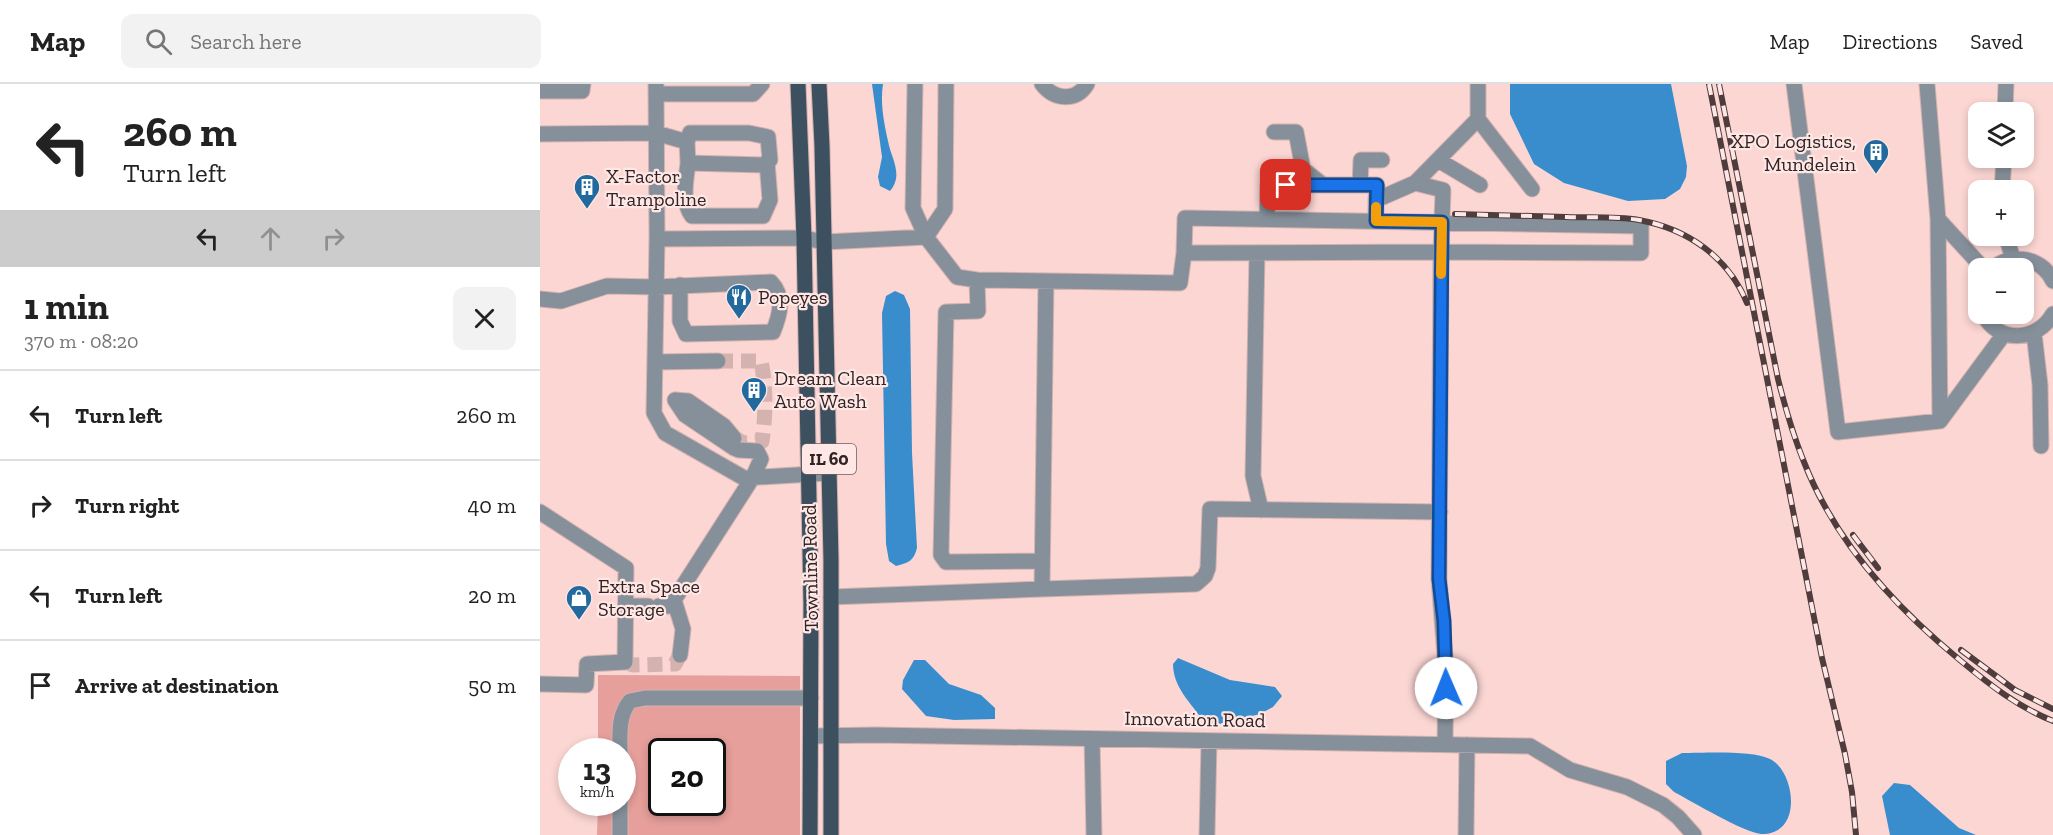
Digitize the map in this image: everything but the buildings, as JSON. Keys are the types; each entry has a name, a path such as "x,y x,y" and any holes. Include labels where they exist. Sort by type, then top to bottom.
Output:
{"main road":[{"name":"Townline Road","path":"798,84 804,238 808,474 812,736 810,835"},
{"name":"Townline Road","path":"819,84 831,597 831,835"}],"street":[{"path":"540,91 582,91 583,84"},
{"path":"762,84 753,94 656,89 657,239 654,413 665,433 744,478 829,473"},
{"path":"915,84 913,208 926,237 957,277 977,280 1180,283 1185,218 1641,226 1641,253 1184,253"},
{"path":"926,237 945,209 946,84"},
{"path":"1042,84 1054,96 1063,98 1079,93 1087,84"},
{"path":"1478,84 1478,119 1532,189"},
{"path":"1794,84 1838,432 1940,421 2004,334"},
{"path":"1927,84 1938,219 1940,421"},
{"path":"2005,102 2006,84"},
{"path":"1376,200 1415,183 1478,119"},
{"path":"1274,132 1296,132 1303,169 1323,185"},
{"path":"540,134 656,133 687,142"},
{"path":"688,163 765,165 767,162 770,160 768,137 749,133 690,133 687,142 688,163 685,193 687,208 692,216 763,216 770,200 767,162"},
{"path":"1360,185 1361,160 1382,160"},
{"path":"1438,160 1480,185"},
{"path":"1415,183 1443,190 1439,579 1446,670 1445,744"},
{"path":"1267,219 1268,185 1377,185 1376,221"},
{"path":"1938,219 1974,258"},
{"path":"657,239 804,238 824,242 926,237"},
{"path":"1257,253 1253,476 1261,510"},
{"path":"2034,262 2042,267 2053,282"},
{"path":"977,280 978,311 946,312 941,555 946,562 1042,561"},
{"path":"1041,589 1046,281"},
{"path":"540,299 561,301 607,286 771,282 778,290 780,313 773,332 686,334 680,321 680,285"},
{"path":"1990,324 2004,334 2014,336 2034,333 2047,324 2053,314"},
{"path":"2034,333 2040,385 2041,446"},
{"path":"655,362 718,361"},
{"path":"654,401 675,400 728,434"},
{"path":"675,400 685,415 734,448 757,451 761,459 753,477 674,600 683,629 680,655"},
{"path":"831,597 1196,584 1205,576 1208,568 1210,509 1440,512"},
{"path":"540,512 627,568 625,662 587,664 586,685 540,684"},
{"path":"626,606 676,606"},
{"path":"620,738 623,709 630,701 645,698 811,698"},
{"name":"Innovation Road","path":"812,736 1530,746 1570,770 1628,786 1664,805 1694,835"},
{"path":"1092,739 1094,835"},
{"path":"1207,835 1209,741"},
{"path":"1466,835 1467,745"},
{"path":"620,816 620,835"}],"shaded area":[{"path":"598,675 800,676 800,835 597,835 598,816 636,816 636,738 598,738"}],"water":[{"path":"872,84 883,84 884,120 896,173 894,185 890,191 880,186 878,177 882,157"},
{"path":"1510,84 1671,84 1687,166 1686,177 1680,189 1665,199 1628,201 1564,183 1534,164 1510,114"},
{"path":"895,291 904,295 910,309 912,453 917,548 910,560 896,566 889,561 886,544 882,313 886,296"},
{"path":"1178,658 1230,680 1275,687 1282,696 1273,707 1260,714 1207,727 1177,682 1173,664"},
{"path":"914,660 925,660 949,684 981,695 995,708 995,719 954,720 926,716 902,689 903,680"},
{"path":"1682,753 1740,753 1770,759 1779,766 1789,788 1791,801 1789,814 1784,824 1775,832 1761,834 1753,832 1674,792 1666,784 1666,761"},
{"path":"1894,783 1910,785 1959,828 1976,835 1890,835 1882,796"}],"tunnel":[{"path":"718,361 761,361 764,381 765,411 762,441 744,443 724,432"},
{"path":"625,662 633,665 675,664 680,655"}],"railway":[{"path":"1709,84 1822,658 1845,754 1852,792 1856,835"},
{"path":"1719,84 1778,379 1796,442 1817,491 1850,546 1870,572 1913,619 1994,687 2028,709 2053,721"},
{"path":"1455,214 1621,218 1657,224 1690,238 1717,259 1729,272 1747,303"},
{"path":"1853,535 1878,568"},
{"path":"1961,650 2015,690 2053,709"}],"slow traffic":[{"path":"1376,207 1376,221 1442,222 1441,274"}],"place":[{"name":"XPO Logistics, Mundelein","path":"1876,175"},
{"name":"X-Factor Trampoline","path":"587,210"},
{"name":"Popeyes","path":"739,320"},
{"name":"Dream Clean Auto Wash","path":"754,413"},
{"name":"Extra Space Storage","path":"579,621"}],"route":[{"path":"1286,185 1377,185 1376,221 1442,222 1439,579 1444,621 1446,688"}]}
